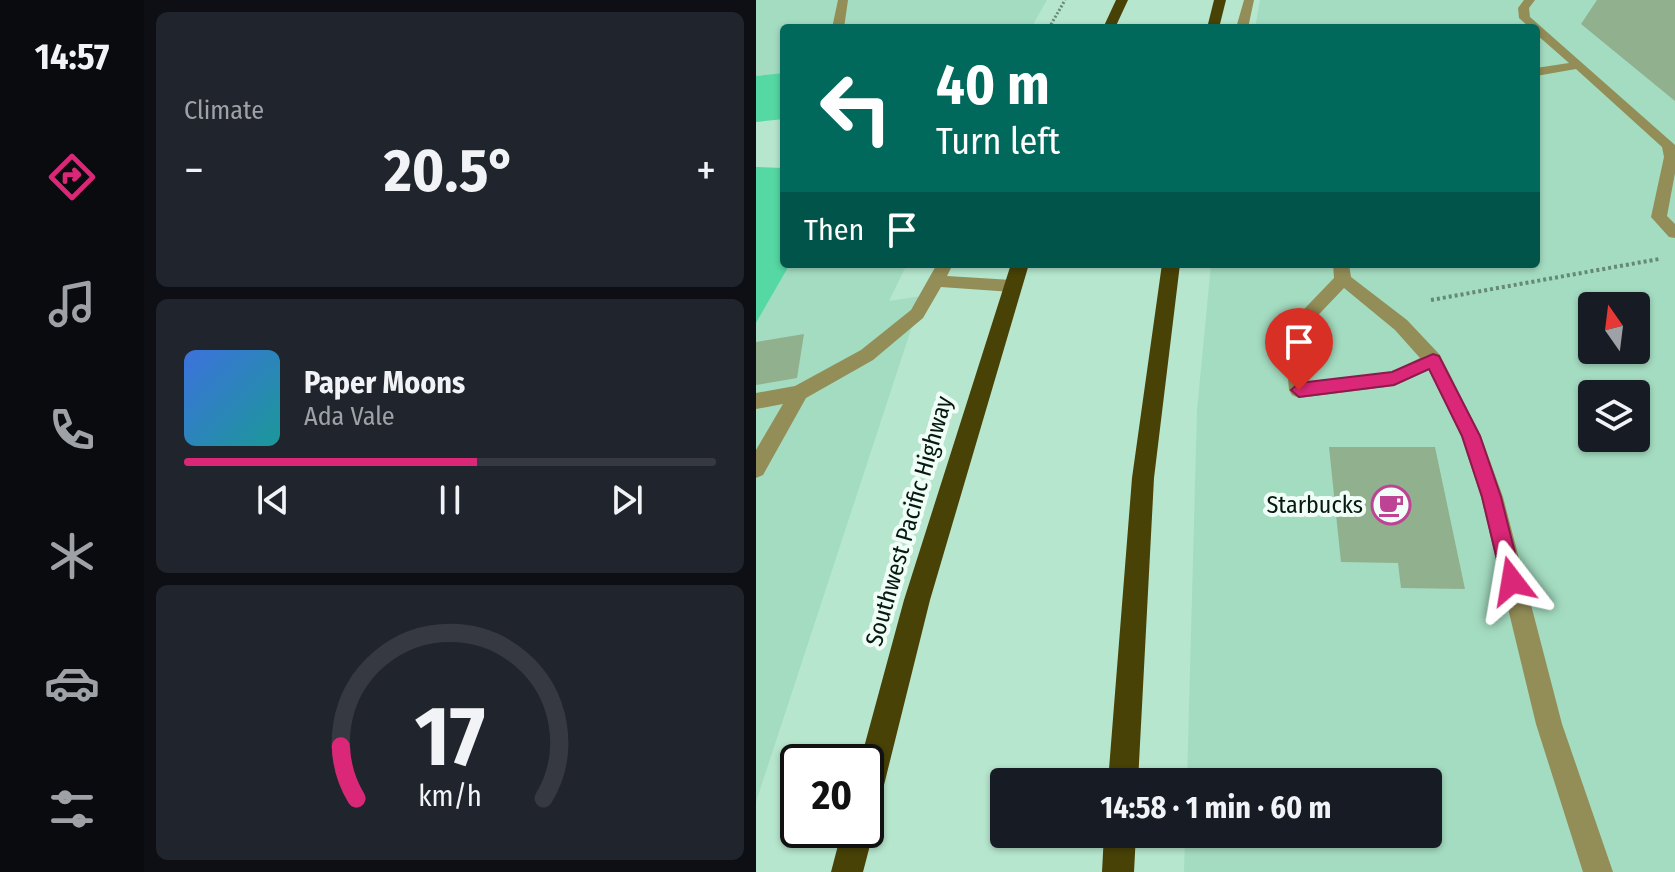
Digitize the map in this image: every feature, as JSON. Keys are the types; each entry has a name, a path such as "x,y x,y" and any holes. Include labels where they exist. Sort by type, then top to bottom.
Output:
{"highway":[{"path":"1111,24 1122,0"},
{"path":"1214,24 1220,0"},
{"path":"1124,768 1143,478 1170,268"},
{"name":"Southwest Pacific Highway","path":"880,744 917,600 1016,275"},
{"path":"847,872 853,848"},
{"path":"1118,872 1119,848"}],"lane":[{"path":"839,24 843,0"},
{"path":"1243,24 1249,0"},
{"path":"1530,0 1523,8 1525,18 1532,24"},
{"path":"1540,31 1669,146 1671,157 1659,217 1675,233"},
{"path":"1540,71 1580,65"},
{"path":"1433,360 1394,379 1299,390 1293,330 1342,271 1401,325 1433,360 1471,436 1492,497 1549,724 1598,872"},
{"path":"756,401 799,393 867,355 917,314 942,272 1016,275"},
{"path":"756,469 799,393"}],"path":[{"path":"1051,24 1065,0"},
{"path":"1431,300 1660,259"}],"shaded area":[{"path":"756,0 1047,0 1033,24 780,24 780,73 756,76"},
{"path":"1260,0 1675,0 1675,872 1184,872 1185,848 1442,848 1442,768 1187,768 1197,410 1211,268 1540,268 1540,24 1256,24"},
{"path":"788,268 905,268 889,301 922,296 756,802 756,323"}],"green space":[{"path":"780,73 780,119 756,122 756,76"},
{"path":"756,167 780,168 780,268 788,268 756,323"}],"building":[{"path":"1597,0 1675,0 1675,101 1581,24"},
{"path":"804,334 797,378 756,385 756,342"},
{"name":"Starbucks","path":"1329,447 1435,447 1465,589 1401,588 1398,563 1341,562"}],"place":[{"name":"Starbucks","path":"1391,505"}],"route":[{"path":"1299,390 1394,379 1433,360 1471,436 1492,497 1512,581"}]}
